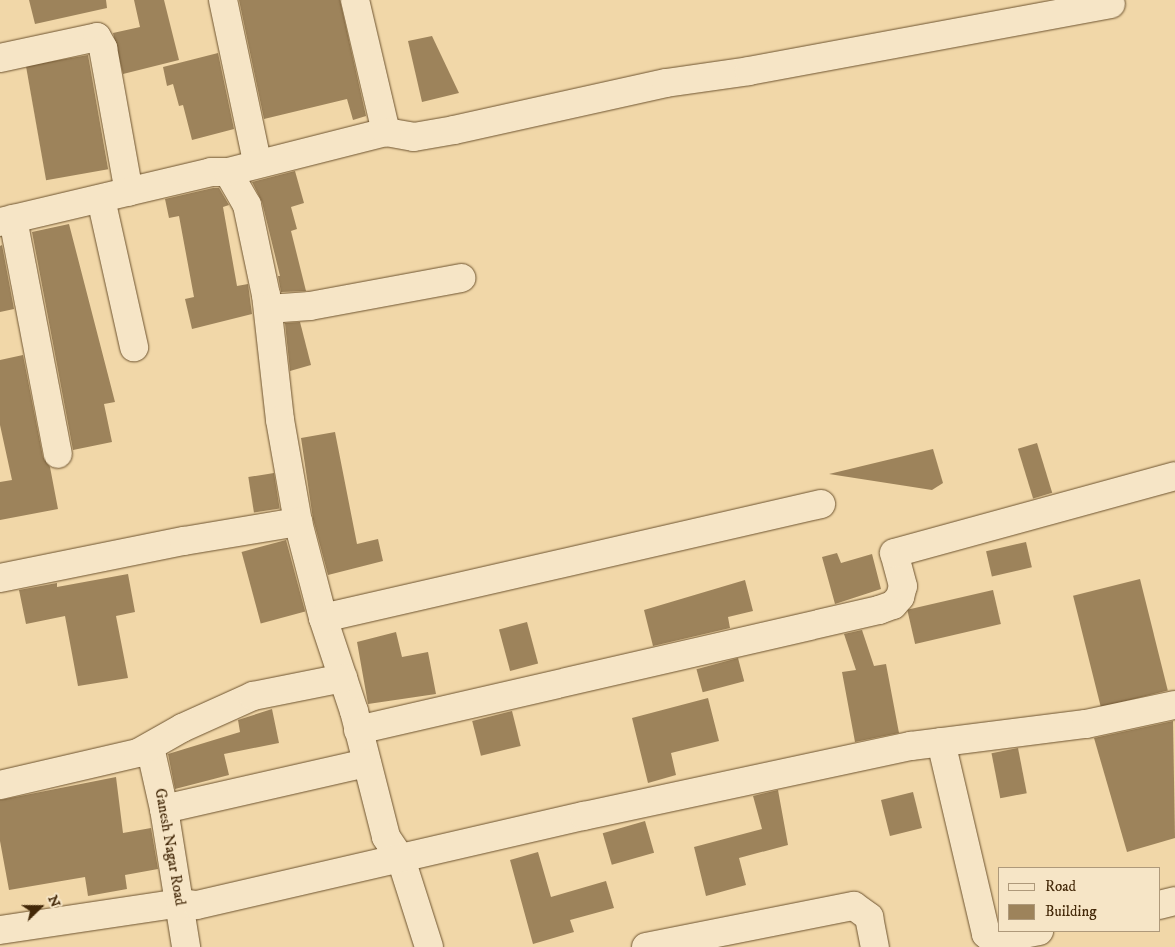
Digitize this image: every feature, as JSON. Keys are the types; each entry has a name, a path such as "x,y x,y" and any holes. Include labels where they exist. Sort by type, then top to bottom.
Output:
{"street":[{"path":"223,0 257,162"},
{"path":"355,0 386,132"},
{"path":"58,454 7,220 211,172 228,172 257,162 386,132 414,137 454,130 666,83 749,71 1111,4"},
{"path":"0,58 90,36 97,37 103,48 129,192"},
{"path":"228,172 247,206 268,309 280,420 298,522 323,618 358,730 386,837 401,859 428,947"},
{"path":"101,198 134,347"},
{"path":"268,309 310,306 461,278"},
{"path":"358,730 879,610 893,605 900,597 903,586 894,553 1175,476"},
{"path":"323,618 821,504"},
{"path":"0,578 184,541 298,522"},
{"path":"0,785 118,758 150,747 182,728 253,696 343,678"},
{"path":"0,930 180,903 197,906 594,814 941,742 1086,724 1175,705"},
{"path":"941,742 986,934 993,940 1034,932"},
{"name":"Ganesh Nagar Road","path":"150,747 164,809 186,947"},
{"path":"164,809 367,763"},
{"path":"1160,904 1175,901"},
{"path":"646,947 854,906 869,917 875,947"}],"building":[{"path":"29,0 106,0 107,8 35,24"},
{"path":"134,0 164,0 179,60 123,74 113,33 140,27"},
{"path":"239,0 340,0 366,116 353,120 347,99 264,119"},
{"path":"432,36 459,93 422,102 408,41"},
{"path":"218,53 234,129 192,140 183,105 179,106 173,84 167,86 163,67"},
{"path":"88,55 108,169 46,180 26,66"},
{"path":"295,171 304,203 291,207 297,229 291,231 306,291 281,292 278,276 280,276 262,202 252,182"},
{"path":"219,188 229,205 223,207 237,286 248,284 252,314 192,329 185,299 194,297 179,216 169,218 165,199"},
{"path":"69,224 115,402 104,404 112,442 73,450 32,232"},
{"path":"2,245 14,309 0,312 0,246"},
{"path":"300,322 311,365 290,371 285,323"},
{"path":"23,355 43,457 50,467 58,509 0,520 0,482 12,480 0,425 0,360"},
{"path":"335,432 357,544 378,539 383,561 328,575 313,519 301,438"},
{"path":"1037,443 1052,493 1033,499 1018,449"},
{"path":"933,449 943,483 932,490 829,474"},
{"path":"274,473 280,509 254,513 248,477"},
{"path":"286,540 305,611 261,623 242,552"},
{"path":"1026,542 1032,567 992,577 986,551"},
{"path":"837,553 841,563 872,554 881,589 835,604 822,557"},
{"path":"128,574 135,612 116,616 128,678 78,686 65,616 26,624 19,590 57,583 57,587"},
{"path":"1140,579 1168,691 1101,707 1073,596"},
{"path":"745,580 753,611 728,617 730,628 653,646 644,610"},
{"path":"993,590 1001,624 915,644 907,610"},
{"path":"527,622 538,664 510,671 499,630"},
{"path":"862,630 874,666 886,664 899,733 855,742 842,672 856,670 844,634"},
{"path":"396,632 402,657 428,652 436,694 368,704 357,642"},
{"path":"738,658 744,681 703,692 696,669"},
{"path":"708,698 719,741 671,753 676,775 648,783 632,718"},
{"path":"272,709 279,743 224,754 229,775 175,789 168,754 240,732 238,720"},
{"path":"512,711 521,746 481,756 472,721"},
{"path":"1173,721 1175,838 1127,852 1094,738"},
{"path":"1018,748 1027,793 1000,798 991,753"},
{"path":"116,777 123,833 151,828 158,869 125,875 127,889 88,896 85,877 9,890 0,841 0,800"},
{"path":"778,790 788,845 739,858 746,885 706,896 694,847 762,829 753,796"},
{"path":"913,792 922,828 890,836 881,800"},
{"path":"645,821 654,853 612,865 603,833"},
{"path":"538,852 551,897 606,881 614,908 570,920 574,932 533,944 510,860"}]}
